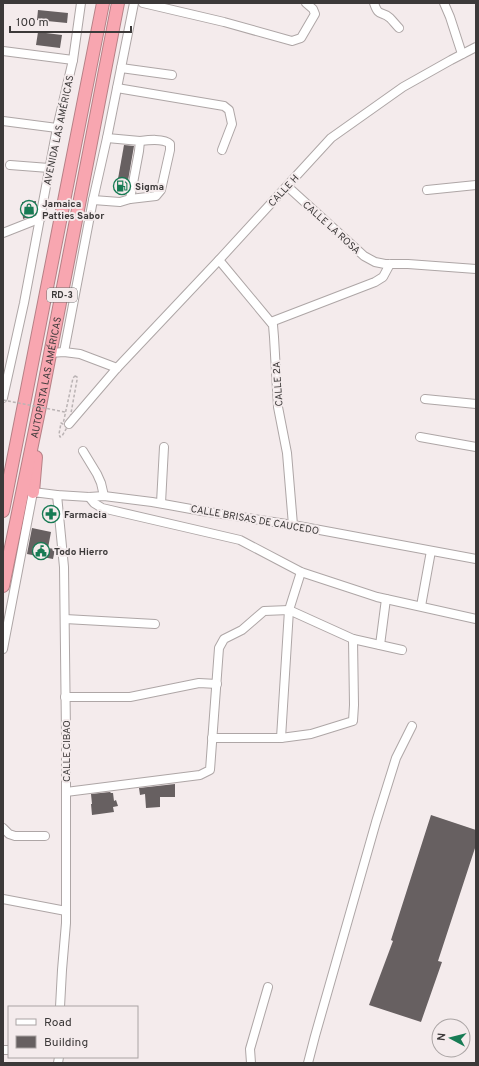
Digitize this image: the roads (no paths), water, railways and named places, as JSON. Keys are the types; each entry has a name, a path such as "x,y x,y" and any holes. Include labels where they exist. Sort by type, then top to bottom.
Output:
{"highway":[{"name":"AUTOPISTA LAS AMÉRICAS","path":"3,510 103,3"},
{"name":"AUTOPISTA LAS AMÉRICAS","path":"3,586 40,406 118,3"},
{"path":"33,492 40,406"}],"street":[{"name":"AVENIDA LAS AMÉRICAS","path":"3,395 24,303 57,128 73,60 81,3"},
{"path":"64,352 93,200 134,3"},
{"path":"143,3 224,22 292,41 301,38 315,14 313,9 306,3"},
{"path":"374,3 378,13 384,14 390,18 399,28"},
{"path":"444,3 462,54"},
{"name":"CALLE H","path":"69,424 117,368 331,138 403,87 476,47"},
{"path":"3,51 73,60"},
{"path":"121,68 172,75"},
{"path":"117,88 224,106 229,110 232,124 222,150"},
{"path":"3,121 57,128"},
{"path":"93,200 120,202 130,199 156,196 161,190 170,150 170,144 167,142 107,138"},
{"path":"130,199 140,151 140,141"},
{"path":"10,165 49,168"},
{"path":"427,190 476,185"},
{"name":"CALLE LA ROSA","path":"286,186 364,256 375,262 476,269"},
{"path":"3,233 41,218"},
{"path":"219,260 271,322 375,282 383,277 390,264"},
{"name":"CALLE 2A","path":"271,322 274,337 278,407 287,453 293,525"},
{"path":"50,353 64,352 80,354 117,368"},
{"path":"425,399 476,404"},
{"path":"420,437 476,446"},
{"path":"160,503 164,447"},
{"path":"83,451 97,474 104,496"},
{"path":"3,649 33,492"},
{"name":"CALLE BRISAS DE CAUCEDO","path":"33,492 89,497 104,496 160,503 293,525 476,559"},
{"name":"CALLE CIBAO","path":"57,495 64,567 65,619 66,923 60,1006"},
{"path":"89,497 94,503 102,508 240,540 301,572 377,597 476,619"},
{"path":"421,606 431,551"},
{"path":"281,738 283,682 289,610 301,572"},
{"path":"380,645 386,599"},
{"path":"66,792 200,775 210,770 220,648 224,639 242,630 264,611 289,610 353,639 402,650"},
{"path":"65,619 155,624"},
{"path":"212,738 281,738 311,734 353,722 353,639"},
{"path":"65,697 130,697 199,683 217,684"},
{"path":"308,1063 376,822 396,758 412,726"},
{"path":"3,828 9,834 15,836 45,836"},
{"path":"3,899 66,911"},
{"path":"251,1063 250,1049 268,987"}],"place":[{"name":"Sigma","path":"122,186"},
{"name":"Jamaica Patties Sabor","path":"29,209"},
{"name":"Farmacia","path":"51,514"},
{"name":"Todo Hierro","path":"41,551"}]}
